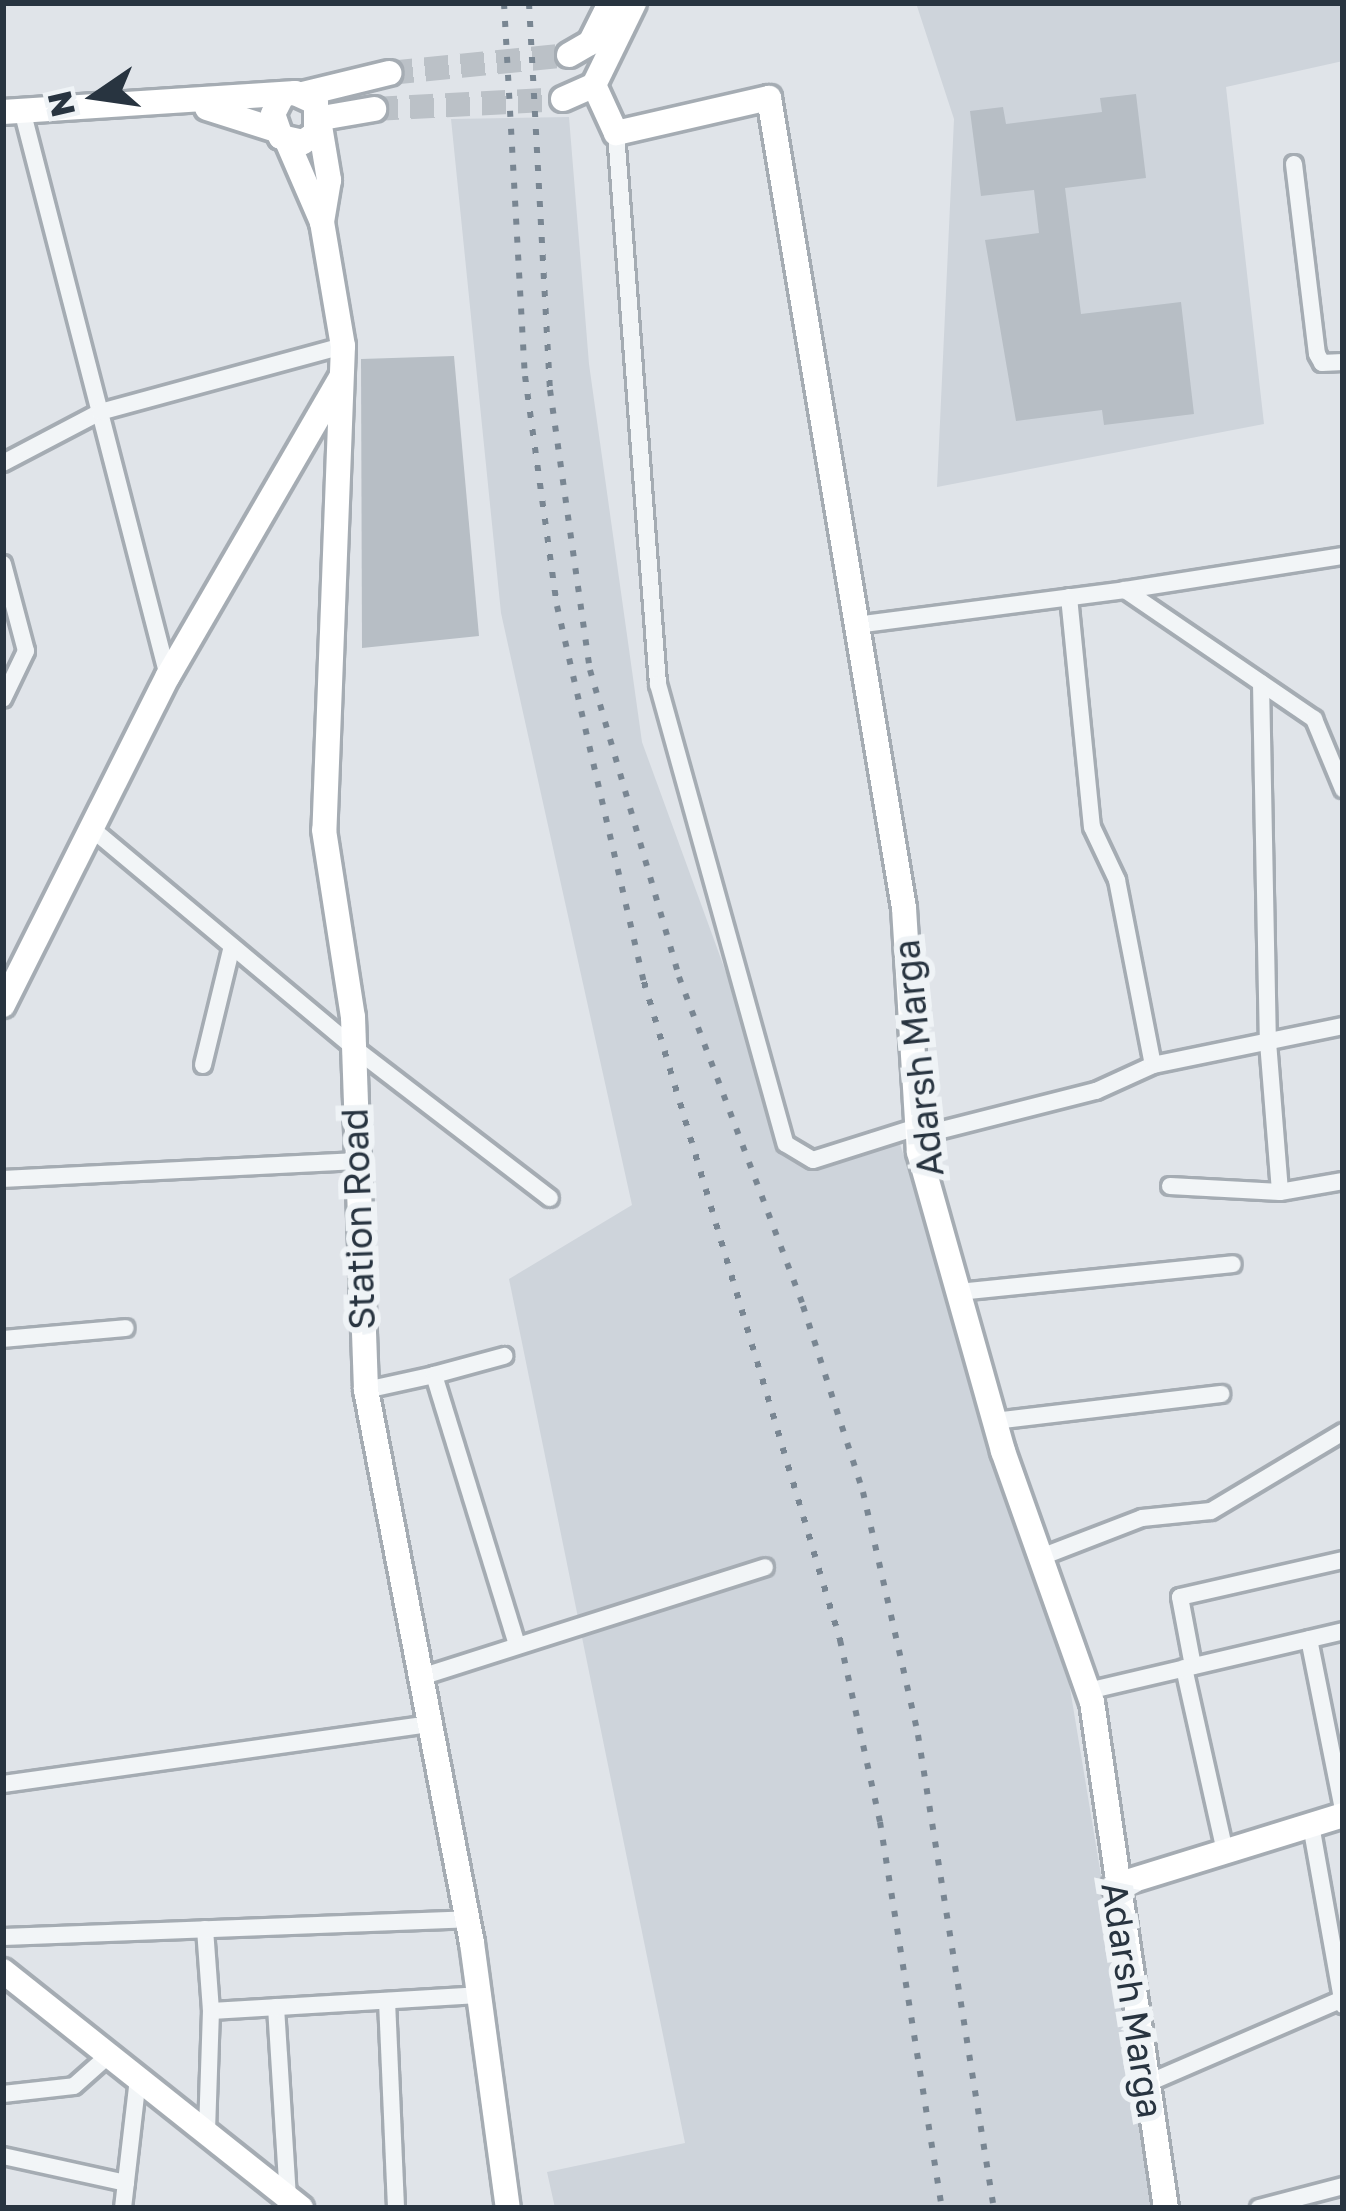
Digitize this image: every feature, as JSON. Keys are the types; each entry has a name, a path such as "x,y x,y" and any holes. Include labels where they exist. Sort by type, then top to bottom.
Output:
{"main road":[{"path":"569,56 590,44 610,3"},
{"path":"563,99 594,85 619,47 634,3"},
{"path":"12,111 291,97 389,73"},
{"path":"594,85 616,133"},
{"path":"291,97 321,122 329,180 322,222"},
{"path":"291,97 282,135 322,222"},
{"name":"Adarsh Marga","path":"616,133 769,98 904,908 919,1131 994,1421 1088,1690 1166,2208"},
{"path":"194,102 303,142 321,122 374,109"},
{"name":"Station Road","path":"322,222 343,346 324,830 353,1047 366,1390 467,1919 508,2208"},
{"path":"3,1005 168,676 342,376"},
{"path":"1114,1886 1343,1812"},
{"path":"3,1971 295,2203"}],"street":[{"path":"12,111 100,412 168,676"},
{"path":"616,133 658,684 786,1144 813,1160 1096,1091 1153,1065 1343,1026"},
{"path":"1294,164 1317,354 1322,363 1343,362"},
{"path":"3,463 100,412 343,346"},
{"path":"856,625 1343,556"},
{"path":"3,564 26,651 3,699"},
{"path":"1125,590 1313,719 1343,789"},
{"path":"1069,597 1092,827 1117,880 1153,1065"},
{"path":"1261,683 1268,1042 1280,1192"},
{"path":"91,829 353,1047 550,1198"},
{"path":"203,1065 232,946"},
{"path":"3,1179 355,1161"},
{"path":"1170,1186 1280,1192 1343,1180"},
{"path":"959,1292 1233,1264"},
{"path":"3,1339 126,1328"},
{"path":"366,1390 504,1356"},
{"path":"434,1375 518,1645"},
{"path":"994,1421 1221,1394"},
{"path":"1041,1557 1142,1518 1211,1511 1343,1432"},
{"path":"1225,1852 1188,1667 1180,1598 1343,1560"},
{"path":"421,1677 765,1567"},
{"path":"1088,1690 1343,1631"},
{"path":"1309,1639 1343,1812"},
{"path":"3,1784 430,1724"},
{"path":"1146,2084 1342,2002 1311,1825"},
{"path":"3,1936 467,1919"},
{"path":"206,1929 211,2012 207,2131"},
{"path":"211,2012 479,1995"},
{"path":"386,2001 396,2208"},
{"path":"276,2008 295,2203"},
{"path":"3,2094 74,2086 109,2055"},
{"path":"122,2208 139,2078"},
{"path":"3,2156 126,2183"},
{"path":"1259,2208 1343,2186"}],"shaded area":[{"path":"916,3 1343,3 1343,61 1226,87 1264,424 937,487 954,119"},
{"path":"569,117 589,364 642,742 791,1151 899,1141 1065,1658 1156,2208 555,2208 547,2172 685,2143 509,1279 632,1205 501,613 451,119"}],"building":[{"path":"1136,94 1146,178 1065,188 1081,314 1181,302 1194,414 1104,425 1102,410 1016,421 985,240 1039,233 1034,190 981,196 970,111 1003,107 1006,124 1102,112 1100,98"},
{"path":"454,356 479,636 362,648 361,359"}],"tunnel":[{"path":"389,73 569,55"},
{"path":"374,109 563,99"}],"railway":[{"path":"504,3 525,376 557,606 644,982 840,1640 880,1822 942,2208"},
{"path":"529,3 550,390 590,670 679,977 803,1306 863,1492 918,1735 994,2208"}]}
